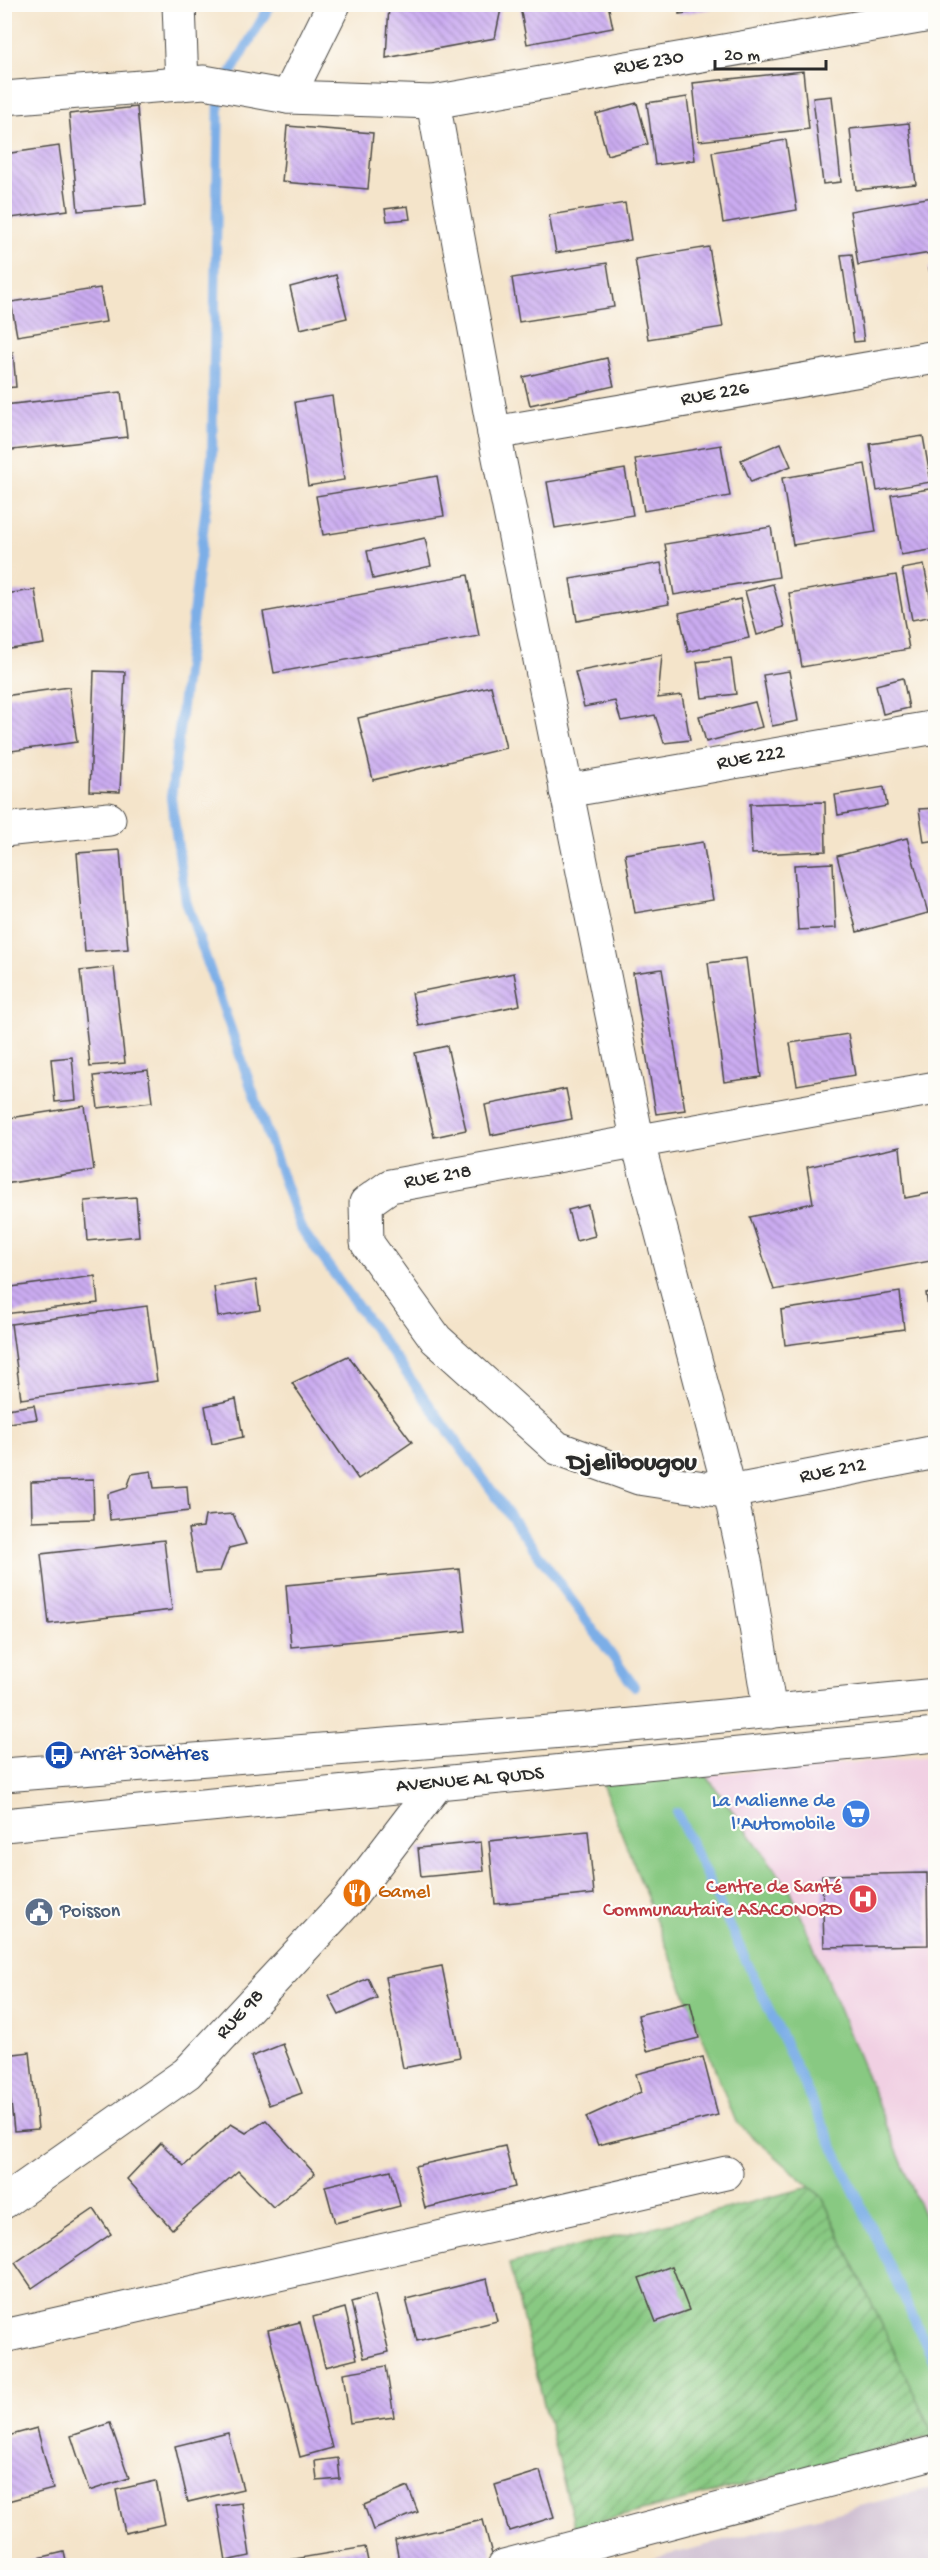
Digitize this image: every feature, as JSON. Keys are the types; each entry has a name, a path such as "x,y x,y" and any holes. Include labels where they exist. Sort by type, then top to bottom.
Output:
{"street":[{"path":"179,4 193,83"},
{"path":"288,97 334,4"},
{"name":"RUE 230","path":"4,98 193,83 288,97 434,102 936,14"},
{"path":"434,102 494,433 638,1143 730,1492 746,1566 770,1712"},
{"name":"RUE 226","path":"494,433 936,357"},
{"name":"RUE 222","path":"566,791 936,727"},
{"path":"4,830 109,819"},
{"name":"RUE 218","path":"730,1492 639,1478 557,1448 436,1339 367,1243 366,1203 390,1186 936,1088"},
{"name":"RUE 212","path":"730,1492 936,1452"},
{"path":"4,1775 601,1728 936,1695"},
{"name":"AVENUE AL QUDS","path":"4,1825 936,1735"},
{"name":"RUE 98","path":"4,2202 187,2073 349,1899 437,1784"},
{"path":"4,2336 726,2173"},
{"path":"504,2565 936,2452"}],"shaded area":[{"path":"935,1756 935,2244 791,1891 706,1775"},
{"path":"935,2487 935,2565 628,2565"}],"green space":[{"path":"706,1775 791,1891 935,2244 935,2439 822,2197 736,2122 602,1784"},
{"path":"810,2187 822,2197 934,2436 575,2528 509,2264"}],"building":[{"path":"502,4 495,38 386,58 389,5"},
{"path":"531,4 608,4 613,28 527,44 520,7"},
{"path":"679,4 729,4 729,6 679,14"},
{"path":"803,71 809,129 699,141 693,83"},
{"path":"832,96 841,182 823,184 813,98"},
{"path":"687,97 695,160 655,165 647,103"},
{"path":"637,103 648,144 607,155 596,114"},
{"path":"137,107 146,205 78,211 69,114"},
{"path":"909,123 916,184 856,190 850,129"},
{"path":"287,126 373,133 368,189 282,182"},
{"path":"786,140 797,210 723,223 712,152"},
{"path":"59,146 68,210 4,219 4,154"},
{"path":"932,197 936,220 936,252 858,265 850,211"},
{"path":"625,203 631,240 556,253 549,215"},
{"path":"408,206 410,219 387,221 385,209"},
{"path":"709,247 723,327 648,339 635,259"},
{"path":"852,254 864,341 854,342 841,255"},
{"path":"607,263 614,307 519,322 512,278"},
{"path":"936,267 936,298 934,298 929,268"},
{"path":"336,275 347,318 300,329 290,287"},
{"path":"100,288 106,322 17,336 11,302"},
{"path":"13,352 16,387 4,388 4,353"},
{"path":"607,358 614,386 530,405 523,377"},
{"path":"121,392 127,437 4,451 4,405"},
{"path":"332,396 344,480 308,486 295,402"},
{"path":"923,436 931,482 877,491 870,444"},
{"path":"781,443 791,466 751,482 741,460"},
{"path":"721,445 730,496 644,511 635,459"},
{"path":"865,464 876,532 793,545 782,478"},
{"path":"625,469 633,515 555,528 547,482"},
{"path":"437,476 444,516 323,535 316,496"},
{"path":"936,488 936,549 901,555 891,495"},
{"path":"771,527 779,577 674,595 665,544"},
{"path":"425,538 431,566 373,579 367,551"},
{"path":"661,563 669,604 577,621 570,579"},
{"path":"924,565 934,616 912,620 902,569"},
{"path":"468,575 479,636 274,673 263,612"},
{"path":"896,575 909,649 802,667 789,593"},
{"path":"773,584 785,627 757,635 745,591"},
{"path":"35,590 44,644 4,650 4,594"},
{"path":"740,599 749,638 688,652 679,613"},
{"path":"662,655 658,698 682,695 690,740 664,743 655,715 621,721 615,701 584,707 575,672"},
{"path":"731,658 736,694 702,698 697,662"},
{"path":"94,671 125,672 120,792 90,791"},
{"path":"789,671 798,721 772,726 763,675"},
{"path":"903,678 909,708 883,714 876,685"},
{"path":"491,686 506,748 373,780 358,718"},
{"path":"69,687 77,742 4,752 4,696"},
{"path":"755,702 762,727 706,742 699,716"},
{"path":"884,787 887,806 838,815 835,795"},
{"path":"825,802 826,851 752,854 750,804"},
{"path":"936,808 936,840 924,842 919,809"},
{"path":"907,838 928,913 857,932 837,856"},
{"path":"703,842 713,900 635,913 625,854"},
{"path":"120,850 128,949 85,952 77,853"},
{"path":"833,863 836,928 798,930 794,865"},
{"path":"746,958 761,1077 724,1082 708,963"},
{"path":"114,967 125,1063 90,1066 80,971"},
{"path":"662,969 685,1110 656,1114 633,973"},
{"path":"514,973 520,1005 419,1026 412,993"},
{"path":"848,1034 855,1075 797,1085 790,1043"},
{"path":"447,1046 466,1130 434,1137 415,1053"},
{"path":"72,1057 76,1100 55,1102 51,1059"},
{"path":"148,1070 152,1102 98,1108 94,1076"},
{"path":"566,1089 572,1119 491,1135 485,1105"},
{"path":"85,1106 94,1170 4,1184 4,1119"},
{"path":"900,1147 905,1198 936,1192 936,1260 774,1290 750,1217 813,1203 807,1167"},
{"path":"136,1197 139,1236 88,1241 85,1201"},
{"path":"588,1205 595,1236 576,1241 568,1210"},
{"path":"95,1276 98,1303 4,1314 4,1288"},
{"path":"256,1280 260,1310 218,1317 214,1287"},
{"path":"900,1292 904,1329 785,1345 781,1310"},
{"path":"936,1292 936,1351 934,1351 926,1293"},
{"path":"147,1306 157,1381 21,1399 11,1324"},
{"path":"348,1356 412,1442 358,1479 292,1383"},
{"path":"236,1399 243,1437 212,1444 205,1406"},
{"path":"34,1405 37,1419 9,1423 7,1409"},
{"path":"151,1471 154,1488 187,1486 189,1511 110,1520 108,1494 127,1488 132,1474"},
{"path":"93,1480 94,1519 32,1521 31,1482"},
{"path":"233,1514 246,1544 229,1548 220,1571 196,1573 188,1529 203,1527 205,1516"},
{"path":"164,1540 172,1610 49,1624 41,1554"},
{"path":"459,1569 466,1631 291,1647 286,1585"},
{"path":"588,1831 594,1894 495,1904 489,1841"},
{"path":"481,1842 484,1871 421,1877 418,1848"},
{"path":"927,1873 928,1945 824,1947 822,1875"},
{"path":"442,1966 460,2057 403,2068 385,1977"},
{"path":"368,1978 377,1998 339,2015 329,1996"},
{"path":"690,2002 699,2038 647,2051 638,2015"},
{"path":"283,2044 302,2093 269,2105 251,2057"},
{"path":"30,2052 38,2129 14,2131 6,2055"},
{"path":"703,2057 718,2115 598,2145 586,2117 641,2092 636,2074"},
{"path":"266,2120 315,2174 273,2207 238,2171 172,2229 127,2179 161,2143 184,2166 231,2124 246,2133"},
{"path":"505,2146 515,2187 425,2208 415,2166"},
{"path":"391,2170 400,2206 335,2223 325,2186"},
{"path":"94,2209 111,2234 32,2288 15,2263"},
{"path":"672,2266 689,2310 656,2322 639,2278"},
{"path":"487,2279 497,2321 417,2341 406,2299"},
{"path":"375,2295 389,2352 364,2358 351,2302"},
{"path":"345,2308 357,2359 325,2367 313,2317"},
{"path":"300,2322 332,2448 300,2457 268,2330"},
{"path":"386,2366 394,2417 350,2423 343,2373"},
{"path":"110,2423 129,2478 89,2491 71,2436"},
{"path":"37,2428 53,2489 4,2502 4,2437"},
{"path":"228,2433 243,2489 188,2502 175,2446"},
{"path":"338,2458 340,2479 317,2481 315,2461"},
{"path":"540,2471 554,2517 509,2531 495,2485"},
{"path":"156,2481 165,2524 125,2533 116,2490"},
{"path":"408,2487 418,2512 373,2530 364,2505"},
{"path":"242,2503 250,2556 226,2561 217,2506"},
{"path":"483,2520 494,2562 479,2566 400,2566 395,2540"},
{"path":"365,2547 369,2566 283,2566 282,2561"},
{"path":"64,2552 67,2566 31,2566 30,2560"}],"waterway":[{"path":"271,4 219,93 212,456 171,798 186,901 300,1227 634,1686"},
{"path":"677,1813 936,2366"}],"place":[{"name":"Arrêt 30Mètres","path":"59,1755"},
{"name":"La Malienne de l'Automobile","path":"856,1814"},
{"name":"Gamel","path":"357,1893"},
{"name":"Centre de Santé Communautaire ASACONORD","path":"863,1899"},
{"name":"Poisson","path":"39,1912"}],"district":[{"name":"Djelibougou","path":"632,1464"}]}
